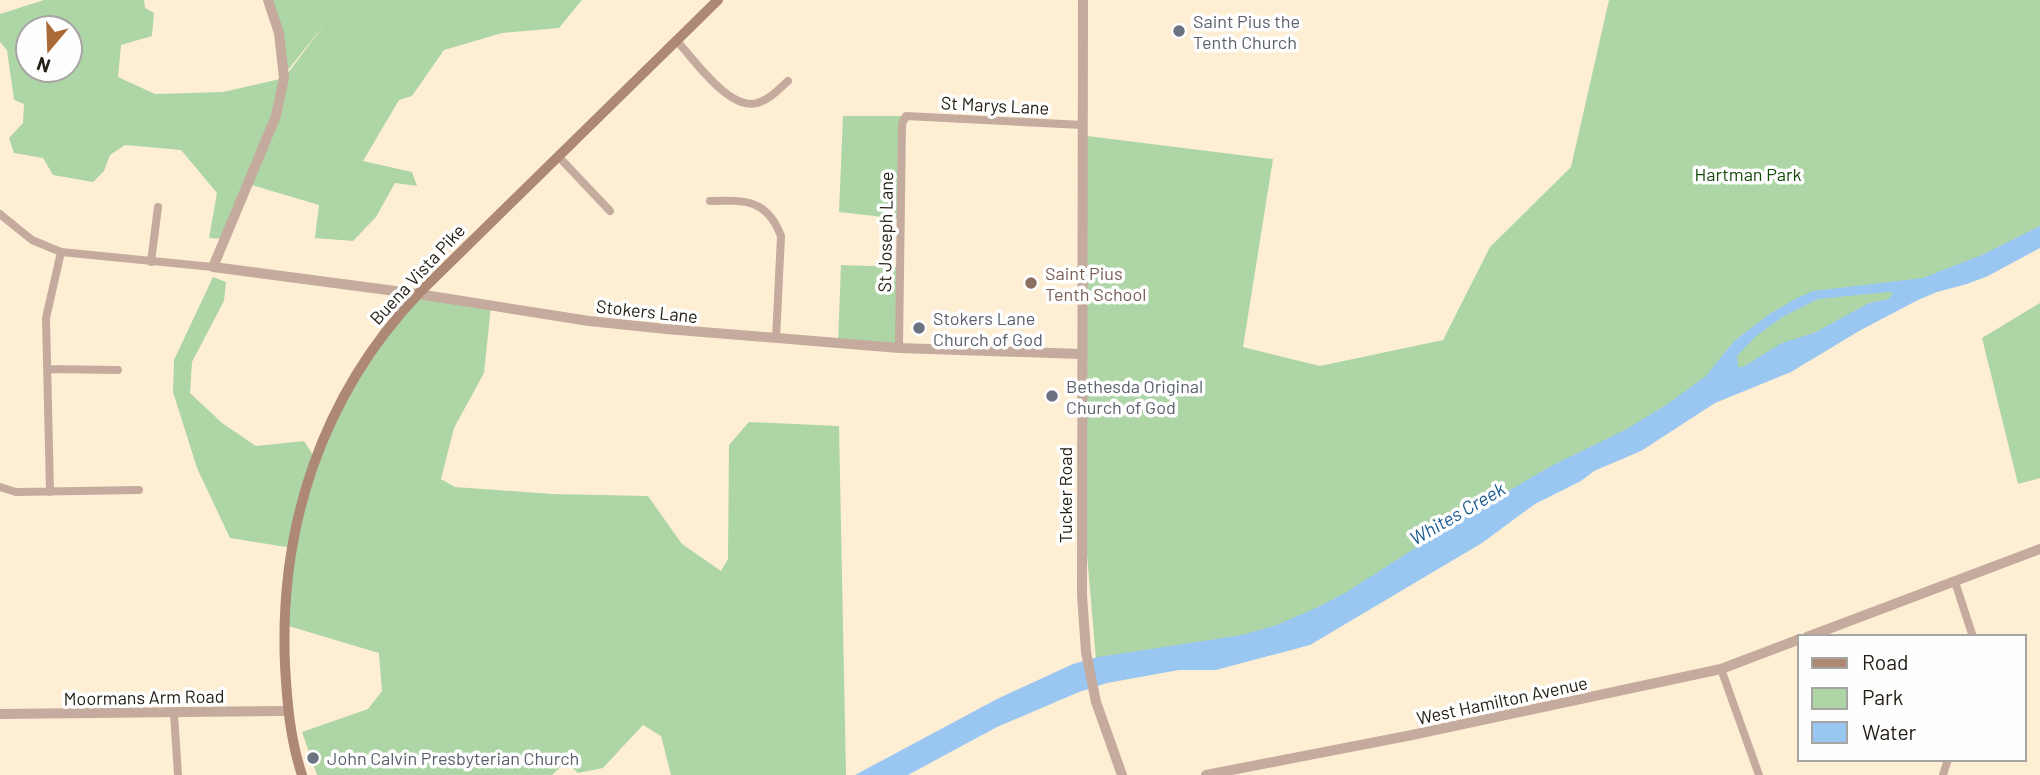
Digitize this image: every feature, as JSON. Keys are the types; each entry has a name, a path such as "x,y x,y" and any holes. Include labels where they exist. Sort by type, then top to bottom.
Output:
{"main road":[{"name":"Buena Vista Pike","path":"302,775 288,711 284,641 286,584 298,513 315,459 338,407 383,334 418,293 718,0"}],"street":[{"path":"0,214 32,240 61,252 213,267 276,116 284,78 279,33 268,0"},
{"name":"Tucker Road","path":"1083,0 1082,595 1086,652 1096,702 1122,775"},
{"path":"676,40 729,97 741,103 755,104 768,98 788,80"},
{"name":"St Marys Lane","path":"906,116 1082,125"},
{"name":"St Joseph Lane","path":"899,348 902,124 906,116"},
{"path":"558,156 610,211"},
{"path":"710,201 740,200 752,203 767,211 776,221 781,236 776,338"},
{"path":"151,262 158,207"},
{"path":"50,492 46,318 61,252"},
{"name":"Stokers Lane","path":"213,267 418,293 589,321 899,348 1081,354"},
{"path":"47,369 118,370"},
{"path":"0,487 16,492 139,490"},
{"path":"1812,635 2040,549"},
{"path":"1955,582 1972,635"},
{"name":"West Hamilton Avenue","path":"1206,775 1412,735 1721,669 1798,640"},
{"path":"1721,669 1759,775"},
{"name":"Moormans Arm Road","path":"0,714 288,711"},
{"path":"174,713 178,775"}],"green space":[{"path":"44,0 144,0 145,8 154,13 152,36 121,45 118,77 155,94 223,92 284,78 325,24 283,76 268,0 582,0 559,28 502,33 444,50 412,96 399,100 363,161 412,172 417,186 395,183 376,217 353,241 315,238 319,205 248,184 224,239 209,238 217,193 181,150 125,145 110,155 104,171 93,182 53,175 43,158 14,153 9,138 23,123 24,104 14,100 7,50 0,42 0,14"},
{"name":"Hartman Park","path":"1609,0 2040,0 2040,226 1427,559 1257,637 1096,660 1086,543 1087,136 1273,159 1243,347 1320,366 1443,340 1490,247 1571,167"},
{"path":"843,116 906,116 901,219 839,212"},
{"path":"841,265 900,267 899,348 838,343"},
{"path":"213,277 226,282 224,301 192,362 190,393 222,423 256,446 304,441 315,458 338,407 418,294 491,306 484,373 454,428 441,479 455,487 553,494 648,496 682,544 721,571 728,559 729,445 749,422 839,426 846,775 671,775 661,736 643,725 603,768 578,773 566,762 552,775 317,775 302,732 368,709 382,691 379,653 285,625 292,548 230,538 197,468 173,392 174,360"},
{"path":"2040,303 2040,478 2018,484 1982,338"}],"water":[{"path":"2040,226 2040,248 1988,276 1918,300 1859,331 1791,372 1715,403 1641,451 1594,471 1581,481 1535,504 1482,543 1310,645 1216,670 1179,670 1107,683 997,727 908,775 855,775 997,699 1073,664 1098,657 1242,635 1274,626 1316,608 1345,593 1467,515 1553,465 1625,430 1666,405 1706,376 1734,341 1795,299 1813,291 1923,278 1984,254","holes":["1893,293 1889,299 1869,303 1814,333 1782,343 1743,367 1738,367 1737,356 1755,337 1782,317 1818,299"]}],"place":[{"name":"Saint Pius the Tenth Church","path":"1179,31"},
{"name":"Saint Pius Tenth School","path":"1031,283"},
{"name":"Stokers Lane Church of God","path":"919,328"},
{"name":"Bethesda Original Church of God","path":"1052,396"},
{"name":"John Calvin Presbyterian Church","path":"313,758"}],"water label":[{"name":"Whites Creek","path":"1457,513"}]}
